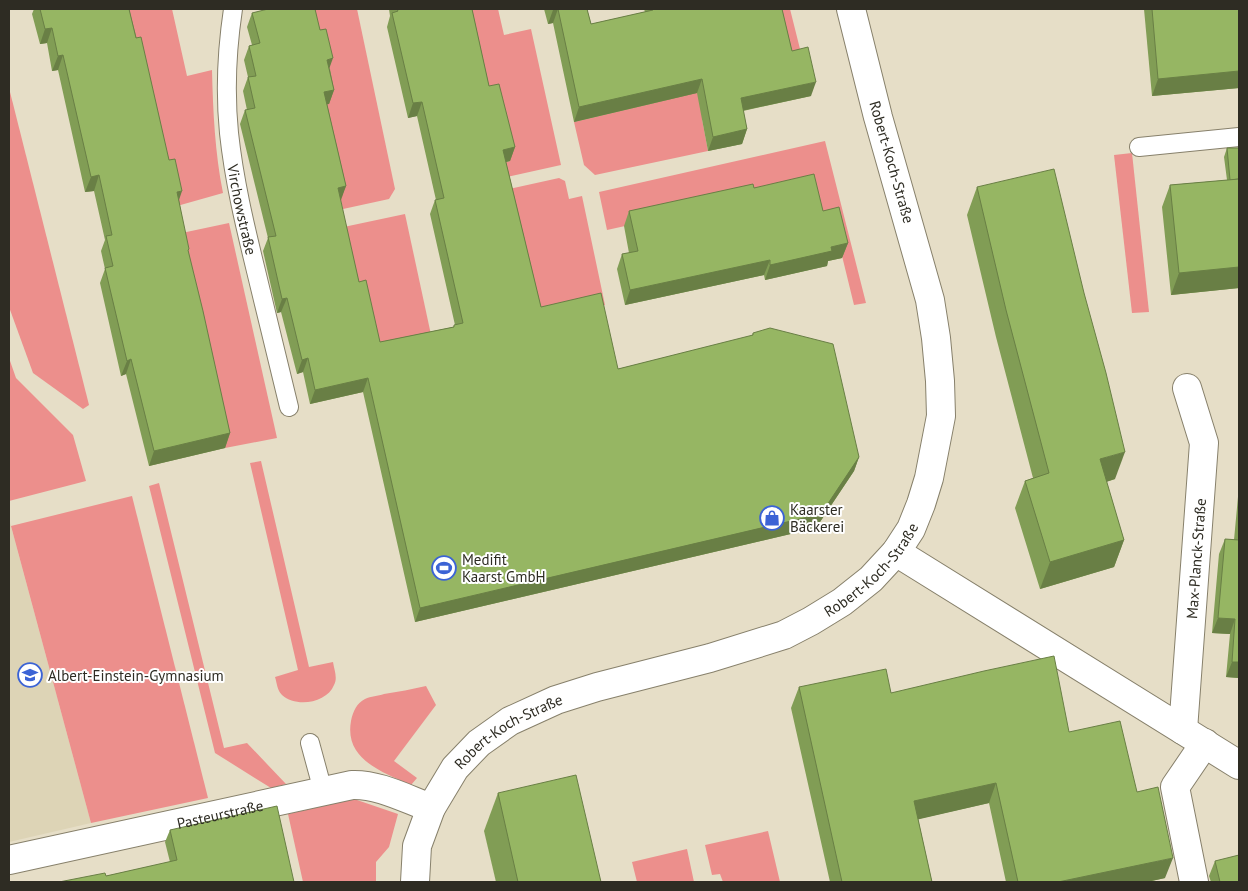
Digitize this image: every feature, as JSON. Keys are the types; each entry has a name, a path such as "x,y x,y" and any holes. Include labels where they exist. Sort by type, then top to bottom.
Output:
{"street":[{"name":"Robert-Koch-Straße","path":"415,882 416,846 431,808 455,768 479,743 510,721 556,700 597,687 710,658 784,635 812,621 842,602 871,578 896,552 910,529 921,504 929,478 941,416 936,338 930,300 878,117 851,9"},
{"name":"Max-Planck-Straße","path":"1187,388 1204,443 1194,737"},
{"path":"896,552 1239,765"},
{"path":"1194,737 1175,787 1194,882"},
{"name":"Pasteurstraße","path":"9,860 352,784 377,787 431,808"}],"lane":[{"name":"Virchowstraße","path":"233,9 227,100 232,161 249,242 289,407"},
{"path":"1139,147 1239,137"},
{"path":"310,743 323,791"}],"shaded area":[{"path":"111,9 172,9 187,76 212,70 215,132 223,193 177,206"},
{"path":"320,9 357,9 395,189 389,199 343,209 333,169 307,12"},
{"path":"464,9 498,9 504,35 531,29 561,165 435,193 432,180 510,161 484,100"},
{"path":"774,9 790,9 803,61 702,119 708,151 595,175 584,165 574,122 666,100"},
{"path":"9,88 89,405 83,409 33,373 9,307"},
{"path":"825,141 866,303 854,305 834,223 747,199 607,230 599,192"},
{"path":"1132,153 1149,312 1132,313 1114,155"},
{"path":"559,178 565,181 569,199 582,196 605,305 535,321 505,190"},
{"path":"405,214 433,344 374,356 339,228"},
{"path":"229,223 277,438 225,448 177,234"},
{"path":"9,358 16,378 73,435 86,481 9,501"},
{"path":"261,461 309,667 333,662 335,671 335,682 330,691 325,696 311,702 295,701 282,695 278,689 275,677 298,670 250,463"},
{"path":"159,483 224,748 247,743 286,784 271,788 215,753 149,486"},
{"path":"132,496 208,798 91,823 11,526"},
{"name":"Albert-Einstein-Gymnasium","path":"9,519 91,823 9,842"},
{"path":"426,686 436,705 394,761 417,778 411,785 378,769 360,755 353,746 350,734 351,721 356,708 365,699"},
{"path":"354,799 398,814 389,847 376,862 376,882 303,882 288,814"},
{"path":"768,831 780,882 723,882 720,874 712,875 705,845"},
{"path":"687,849 694,882 637,882 632,862"}],"building":[{"path":"40,9 129,9 136,38 141,37 169,160 175,159 182,191 177,192 188,250 230,433 154,451 131,359 127,361 105,268 113,266 106,236 112,235 99,175 91,177 63,55 58,56 52,28 45,29"},
{"path":"268,9 315,9 320,30 326,29 333,58 327,60 334,90 324,92 346,186 338,188 359,282 366,280 380,342 454,327 454,325 463,323 435,200 444,198 422,102 413,103 392,13 398,11 397,9 472,9 489,86 499,84 515,147 503,150 541,307 601,293 618,369 753,335 753,333 770,328 833,344 859,457 821,514 420,608 368,378 315,390 308,358 302,360 287,298 282,299 268,237 276,236 245,110 255,108 248,77 256,76 249,46 260,43 252,13"},
{"path":"558,9 587,9 591,24 653,9 782,9 792,51 808,47 816,82 741,98 747,129 713,137 702,79 579,107"},
{"path":"1152,9 1239,9 1239,71 1158,79"},
{"path":"1227,148 1239,148 1239,179 1230,180"},
{"path":"1054,169 1125,452 1100,459 1124,540 1050,562 1025,481 1049,473 1006,310 977,187"},
{"path":"814,174 823,211 839,207 848,243 831,247 832,251 770,265 770,260 630,290 622,254 638,251 629,211 753,184 754,188"},
{"path":"1239,179 1239,267 1179,273 1170,185"},
{"path":"1225,539 1239,540 1239,662 1232,662 1235,619 1218,618"},
{"path":"1054,656 1069,732 1120,721 1137,792 1158,787 1173,858 1058,882 1018,882 996,783 914,801 932,882 842,882 799,687 886,669 891,693"},
{"path":"576,775 601,882 518,882 498,793"},
{"path":"277,806 294,882 59,882 105,873 106,876 177,860 170,830"},
{"path":"1239,855 1239,882 1220,882 1215,861"}],"place":[{"name":"Kaarster Bäckerei","path":"772,518"},
{"name":"Medifit Kaarst GmbH","path":"444,568"},
{"name":"Albert-Einstein-Gymnasium","path":"30,675"}]}
